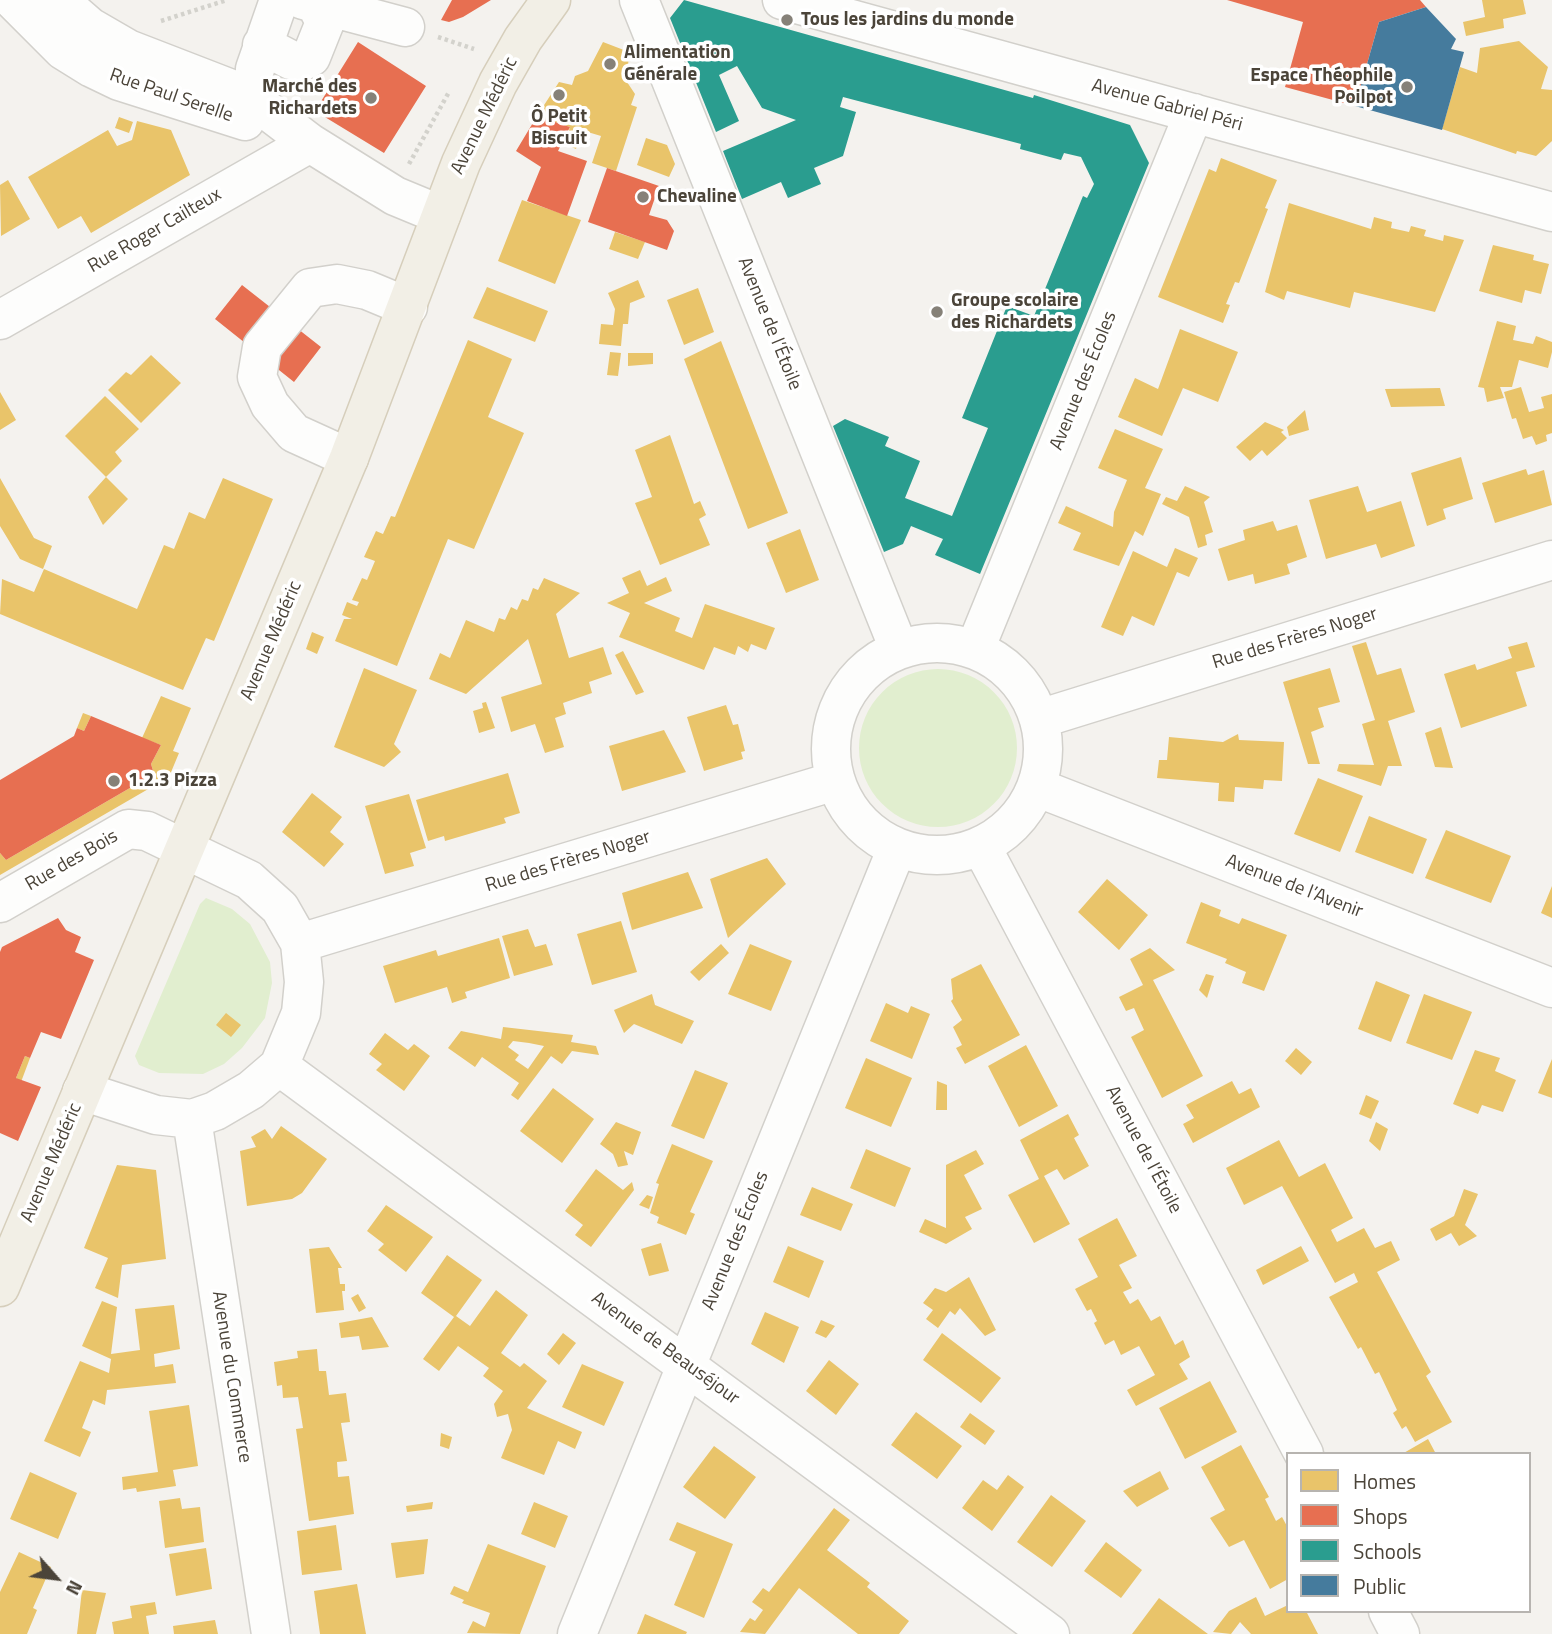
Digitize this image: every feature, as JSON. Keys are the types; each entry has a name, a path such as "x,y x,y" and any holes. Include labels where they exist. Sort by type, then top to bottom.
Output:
{"main road":[{"name":"Avenue Médéric","path":"0,1287 349,458 461,163 498,83 523,39 551,0"}],"street":[{"name":"Rue Paul Serelle","path":"13,0 54,11 149,59 247,94 310,143 395,196 441,215"},
{"name":"Avenue de l’Étoile","path":"639,0 900,649"},
{"name":"Avenue Gabriel Péri","path":"782,0 1552,212"},
{"path":"299,1 405,27"},
{"path":"247,94 262,45 299,1"},
{"path":"262,45 291,60 303,61 311,57 325,22 299,1"},
{"name":"Rue Paul Serelle","path":"54,11 63,50 119,81 310,143"},
{"name":"Avenue des Écoles","path":"975,649 1194,113"},
{"name":"Rue Roger Cailteux","path":"0,320 310,143"},
{"path":"349,458 294,433 270,405 257,377 262,347 310,288 337,284 368,289 408,307"},
{"name":"Rue des Frères Noger","path":"1039,719 1552,560"},
{"path":"924,643 950,643 975,649 1003,665 1026,689 1039,719 1044,753 1037,787 1014,821 981,846 954,854 925,855 897,848 870,832 849,809 835,781 830,749 835,717 845,698 871,664 900,649 924,643"},
{"name":"Rue des Frères Noger","path":"300,943 835,781"},
{"name":"Avenue de l’Avenir","path":"1037,787 1552,988"},
{"name":"Rue des Bois","path":"0,903 128,829 147,831 249,880 280,908 300,943"},
{"name":"Avenue de l’Étoile","path":"981,846 1303,1452"},
{"name":"Avenue des Écoles","path":"577,1634 897,848"},
{"path":"82,1091 156,1115 192,1119 215,1111 251,1090 279,1066 301,1013 304,982 300,943"},
{"name":"Avenue de Beauséjour","path":"279,1066 1050,1634"},
{"name":"Avenue du Commerce","path":"192,1119 271,1634"},
{"path":"1389,1613 1400,1634"}],"path":[{"path":"115,41 174,15 227,0"},
{"path":"468,60 474,49"},
{"path":"395,196 408,164 456,81"}],"green space":[{"path":"938,669 954,670 968,675 994,692 1011,718 1016,732 1016,764 1011,778 994,804 968,821 954,826 938,827 922,826 908,821 882,804 865,778 860,764 859,748 860,732 865,718 882,692 908,675 922,670"},
{"path":"206,898 232,909 250,924 270,962 272,983 265,1018 242,1048 224,1064 203,1074 159,1073 139,1065 135,1056 200,904"}],"building: Homes":[{"path":"1482,0 1523,0 1526,14 1503,19 1504,28 1466,36 1463,22 1485,17"},
{"path":"1519,41 1548,67 1541,89 1552,90 1552,141 1536,156 1517,151 1516,154 1442,129 1460,67 1477,73 1480,48"},
{"path":"603,42 629,52 627,82 635,94 631,105 637,107 616,171 592,163 601,136 581,130 576,149 565,144 570,127 537,116 559,82 572,85 575,76 588,71"},
{"path":"119,117 133,122 129,133 115,128"},
{"path":"137,121 171,130 190,175 91,233 81,216 58,229 28,177 108,130 117,146 132,140"},
{"path":"646,138 667,145 675,164 669,177 637,165"},
{"path":"1221,158 1277,180 1239,283 1235,282 1226,304 1230,305 1223,323 1158,297 1209,169 1216,172"},
{"path":"8,180 30,219 1,236 0,185"},
{"path":"522,200 581,220 555,284 498,261"},
{"path":"1289,203 1371,229 1374,217 1392,222 1391,228 1409,232 1411,226 1426,230 1424,236 1443,241 1444,235 1464,240 1435,312 1354,292 1350,308 1287,291 1284,300 1265,292"},
{"path":"615,232 645,242 638,259 609,249"},
{"path":"1493,245 1534,255 1533,260 1549,264 1541,294 1525,290 1522,303 1479,291"},
{"path":"638,280 645,297 630,303 628,324 623,324 621,346 599,344 601,324 613,325 615,309 608,293"},
{"path":"487,287 548,311 535,342 473,318"},
{"path":"698,288 714,332 684,345 667,300"},
{"path":"1497,321 1516,326 1513,340 1533,344 1536,336 1552,342 1552,352 1548,368 1519,360 1512,387 1500,387 1504,398 1487,402 1484,388 1478,387"},
{"path":"1180,329 1238,352 1218,402 1183,388 1162,436 1118,417 1135,378 1158,389"},
{"path":"468,340 512,359 488,417 524,433 474,549 448,539 397,666 335,641 344,619 352,619 342,615 347,602 357,606 359,602 352,600 362,578 367,580 375,561 364,557 376,531 383,534 391,516 395,517"},
{"path":"721,341 788,513 748,529 684,359"},
{"path":"610,352 621,353 618,376 607,375"},
{"path":"628,353 653,353 653,364 628,366"},
{"path":"151,355 181,383 141,423 108,390 126,372 131,375"},
{"path":"1521,387 1529,412 1544,408 1541,397 1552,394 1552,433 1546,435 1547,441 1536,445 1532,436 1523,439 1516,418 1512,419 1504,392"},
{"path":"1440,388 1445,406 1391,407 1385,389"},
{"path":"0,392 16,420 0,430"},
{"path":"105,396 139,429 115,452 122,461 106,477 65,436"},
{"path":"1305,410 1309,430 1289,436 1287,427"},
{"path":"1265,422 1284,430 1281,432 1287,438 1267,456 1262,450 1250,461 1236,447"},
{"path":"1115,429 1163,449 1145,488 1161,494 1143,536 1135,531 1119,566 1073,550 1081,533 1058,523 1066,506 1113,527 1114,512 1127,480 1098,468"},
{"path":"670,435 694,504 700,501 706,515 699,519 710,545 660,565 635,503 652,497 635,450"},
{"path":"1461,457 1473,499 1443,509 1446,519 1427,526 1411,473"},
{"path":"1526,469 1528,475 1544,470 1552,505 1495,523 1482,483"},
{"path":"106,477 128,499 103,525 88,497"},
{"path":"0,478 34,538 52,546 43,569 20,559 0,526"},
{"path":"223,478 273,499 214,641 206,638 183,690 0,614 2,579 34,592 44,569 137,609 164,545 174,549 189,512 205,519"},
{"path":"1185,486 1210,497 1204,502 1213,532 1205,535 1207,545 1198,548 1189,517 1162,504 1166,497 1177,501"},
{"path":"1358,486 1367,512 1401,501 1415,546 1381,558 1376,544 1326,559 1309,500"},
{"path":"1273,521 1277,531 1297,525 1307,557 1287,564 1290,574 1255,584 1253,574 1228,581 1218,549 1245,540 1243,530"},
{"path":"800,529 819,580 786,593 766,543"},
{"path":"1175,548 1198,558 1189,577 1177,572 1154,626 1132,616 1123,636 1101,627 1133,551 1167,567"},
{"path":"640,570 647,586 666,577 672,591 644,603 680,618 675,631 692,638 705,604 775,628 766,650 751,644 748,652 738,646 735,655 714,647 704,670 619,637 630,613 607,603 629,593 622,578"},
{"path":"544,578 580,593 556,614 569,658 603,647 612,674 589,682 592,693 563,703 566,714 555,718 564,747 545,753 535,724 511,732 501,697 542,684 528,639 466,694 429,679 440,653 450,658 466,620 494,632 499,618 505,620 511,607 517,610 522,599 528,601 533,588 538,590"},
{"path":"312,632 324,637 317,654 306,649"},
{"path":"1366,642 1377,675 1401,668 1415,712 1388,721 1402,766 1388,766 1381,786 1337,771 1339,764 1374,765 1362,724 1375,720 1352,646"},
{"path":"1527,642 1535,667 1516,672 1527,706 1461,728 1444,674 1475,664 1477,670 1512,658 1508,647"},
{"path":"623,651 644,692 636,695 615,655"},
{"path":"364,668 417,690 394,744 401,752 384,767 334,747"},
{"path":"1330,668 1340,702 1318,708 1324,727 1311,732 1320,764 1308,764 1283,682"},
{"path":"161,696 191,708 173,751 179,753 169,777 0,875 0,853 6,860 154,774 151,764 161,745 142,738"},
{"path":"486,702 495,728 479,733 473,711 483,708 482,703"},
{"path":"726,705 733,725 738,724 745,751 741,752 743,759 704,771 687,717"},
{"path":"83,713 91,716 84,731 77,728"},
{"path":"1441,727 1453,768 1435,767 1425,733"},
{"path":"664,730 686,772 622,791 609,746"},
{"path":"1238,734 1239,740 1284,742 1282,781 1264,780 1263,789 1235,787 1234,802 1218,801 1219,783 1157,778 1159,760 1167,760 1169,737 1223,742"},
{"path":"508,773 520,813 504,818 506,823 445,841 444,836 428,841 416,800"},
{"path":"1318,778 1363,796 1340,852 1294,834"},
{"path":"312,793 342,817 330,832 344,844 324,867 282,832"},
{"path":"409,794 426,848 410,853 414,866 385,874 365,806"},
{"path":"1369,816 1427,839 1413,874 1355,852"},
{"path":"1446,830 1511,856 1491,903 1425,878"},
{"path":"767,858 786,884 728,938 710,879"},
{"path":"688,872 703,908 632,930 622,893"},
{"path":"1107,879 1148,915 1119,950 1078,912"},
{"path":"1552,886 1552,918 1541,913"},
{"path":"1201,902 1221,910 1219,916 1239,924 1242,918 1287,935 1264,991 1242,983 1246,972 1225,963 1227,959 1186,943"},
{"path":"621,921 637,972 592,985 577,934"},
{"path":"528,929 535,947 546,944 553,965 514,976 502,936"},
{"path":"499,938 510,978 465,992 467,998 452,1003 447,987 395,1003 383,966 436,950 438,956"},
{"path":"721,944 729,953 699,981 690,972"},
{"path":"750,944 792,961 771,1011 728,994"},
{"path":"1150,948 1175,970 1153,980 1203,1076 1162,1098 1131,1037 1144,1030 1134,1008 1126,1011 1119,997 1143,985 1130,959"},
{"path":"981,964 1020,1035 965,1064 956,1048 962,1045 953,1027 962,1020 951,1001 951,979"},
{"path":"1206,974 1214,976 1207,998 1199,990"},
{"path":"1376,981 1410,995 1391,1042 1358,1029"},
{"path":"652,994 655,1005 694,1021 682,1044 634,1024 624,1033 614,1010"},
{"path":"1424,994 1472,1012 1452,1060 1406,1043"},
{"path":"886,1003 908,1013 911,1006 930,1014 912,1059 870,1041"},
{"path":"226,1013 241,1025 231,1037 216,1025"},
{"path":"503,1027 573,1035 571,1042 596,1046 599,1055 572,1051 562,1064 551,1056 518,1100 511,1095 519,1083 482,1057 475,1067 448,1048 461,1031 501,1039","holes":["513,1041 544,1046 528,1069 515,1060 519,1055 508,1047"]},
{"path":"385,1033 408,1050 414,1044 430,1056 404,1091 376,1070 382,1064 369,1054"},
{"path":"1026,1045 1058,1106 1019,1127 988,1066"},
{"path":"1296,1048 1312,1062 1301,1075 1285,1061"},
{"path":"1475,1050 1500,1058 1495,1071 1516,1080 1503,1112 1482,1105 1478,1114 1453,1104"},
{"path":"25,1056 30,1058 21,1082 16,1078"},
{"path":"866,1058 912,1078 891,1127 845,1108"},
{"path":"1552,1059 1552,1098 1538,1093"},
{"path":"695,1070 728,1083 704,1139 671,1126"},
{"path":"937,1081 947,1085 947,1110 936,1110"},
{"path":"1232,1081 1239,1094 1251,1088 1260,1107 1193,1143 1183,1124 1194,1118 1186,1105"},
{"path":"553,1088 594,1119 562,1163 520,1131"},
{"path":"1366,1095 1379,1101 1371,1119 1359,1114"},
{"path":"1068,1114 1079,1135 1074,1138 1089,1166 1064,1180 1057,1169 1044,1176 1070,1224 1034,1243 1008,1195 1039,1179 1020,1140"},
{"path":"616,1122 641,1132 633,1155 624,1151 628,1165 618,1167 613,1154 600,1144"},
{"path":"1376,1122 1388,1129 1380,1151 1369,1141"},
{"path":"281,1126 327,1159 302,1193 292,1199 247,1206 240,1151 256,1147 251,1137 265,1129 272,1139"},
{"path":"1279,1140 1299,1177 1325,1163 1353,1218 1331,1230 1337,1242 1364,1228 1375,1248 1391,1241 1400,1260 1377,1272 1431,1372 1426,1376 1452,1422 1415,1442 1406,1426 1402,1429 1393,1413 1397,1410 1379,1372 1375,1374 1361,1347 1358,1349 1329,1297 1358,1282 1354,1273 1335,1283 1282,1186 1244,1205 1226,1168"},
{"path":"672,1144 713,1161 690,1212 695,1214 686,1235 657,1223 659,1217 650,1213 659,1184 656,1183"},
{"path":"866,1149 911,1168 895,1207 850,1188"},
{"path":"976,1150 984,1164 964,1175 982,1209 965,1217 972,1229 946,1244 919,1232 925,1219 946,1228 946,1165"},
{"path":"117,1165 156,1170 166,1259 122,1265 118,1298 95,1288 108,1258 84,1248"},
{"path":"596,1169 623,1190 632,1182 634,1190 591,1247 575,1235 583,1225 565,1211"},
{"path":"812,1187 853,1204 841,1231 800,1215"},
{"path":"1464,1189 1478,1194 1465,1225 1477,1236 1459,1246 1451,1233 1436,1241 1430,1229 1454,1216"},
{"path":"647,1195 653,1197 649,1209 639,1205"},
{"path":"386,1205 433,1237 406,1272 378,1250 384,1244 367,1231"},
{"path":"1117,1218 1137,1256 1119,1265 1132,1288 1123,1292 1130,1304 1138,1299 1151,1321 1160,1316 1175,1345 1183,1340 1190,1357 1179,1364 1188,1379 1136,1406 1127,1390 1155,1375 1139,1346 1121,1355 1114,1340 1105,1345 1094,1323 1097,1321 1091,1309 1087,1311 1075,1289 1098,1277 1078,1239"},
{"path":"661,1243 669,1271 649,1276 641,1249"},
{"path":"788,1246 824,1261 809,1298 773,1282"},
{"path":"1301,1246 1309,1261 1263,1285 1256,1270"},
{"path":"329,1247 342,1268 338,1268 340,1284 345,1284 345,1291 342,1291 344,1310 316,1313 309,1249"},
{"path":"447,1255 482,1280 456,1316 470,1326 496,1290 528,1315 501,1353 520,1367 524,1363 547,1381 527,1408 582,1432 575,1449 558,1441 544,1475 501,1458 512,1430 508,1414 497,1417 494,1404 503,1391 483,1376 489,1368 458,1346 439,1371 423,1359 454,1317 421,1293"},
{"path":"969,1277 996,1330 985,1336 960,1308 955,1315 950,1311 938,1328 926,1319 933,1310 923,1303 935,1288 946,1292"},
{"path":"358,1294 366,1308 359,1312 351,1298"},
{"path":"102,1301 117,1307 111,1354 140,1350 135,1309 174,1305 180,1349 154,1354 155,1367 173,1364 176,1383 107,1390 105,1405 93,1400 82,1428 91,1432 80,1457 44,1441 80,1361 109,1373 111,1359 82,1346"},
{"path":"765,1312 799,1327 784,1363 751,1344"},
{"path":"372,1317 389,1347 362,1350 359,1336 341,1338 339,1323"},
{"path":"821,1320 835,1326 826,1338 815,1333"},
{"path":"563,1333 576,1343 559,1365 547,1354"},
{"path":"942,1333 1001,1378 981,1403 923,1360"},
{"path":"317,1349 319,1371 326,1371 329,1395 346,1393 350,1422 341,1423 347,1461 337,1462 338,1477 349,1476 354,1514 309,1521 296,1429 303,1428 298,1397 283,1398 282,1385 277,1386 274,1362 298,1358 297,1351"},
{"path":"829,1360 859,1384 836,1415 806,1391"},
{"path":"582,1364 624,1382 604,1426 562,1407"},
{"path":"1210,1381 1237,1432 1185,1459 1159,1408"},
{"path":"189,1405 198,1466 173,1470 176,1486 137,1492 136,1488 123,1490 122,1477 158,1472 149,1411"},
{"path":"916,1412 962,1446 937,1479 891,1445"},
{"path":"970,1413 995,1431 985,1445 960,1427"},
{"path":"441,1433 452,1437 449,1449 440,1446"},
{"path":"1428,1439 1435,1452 1405,1452"},
{"path":"1241,1445 1269,1497 1265,1499 1276,1521 1282,1517 1286,1524 1286,1580 1270,1589 1244,1540 1229,1547 1210,1518 1225,1510 1201,1467"},
{"path":"714,1446 756,1477 725,1519 683,1487"},
{"path":"1160,1471 1169,1489 1137,1507 1123,1491"},
{"path":"30,1472 77,1493 58,1539 10,1519"},
{"path":"1008,1475 1024,1487 992,1531 962,1508 983,1480 997,1490"},
{"path":"1051,1495 1086,1521 1052,1567 1017,1542"},
{"path":"180,1498 182,1509 200,1507 204,1542 165,1548 159,1501"},
{"path":"433,1502 432,1509 407,1512 406,1506"},
{"path":"534,1502 568,1516 555,1548 521,1534"},
{"path":"834,1508 850,1520 827,1550 870,1583 867,1587 909,1621 899,1634 858,1634 799,1588 765,1634 740,1632 750,1618 755,1621 763,1610 752,1602 763,1588 769,1592"},
{"path":"677,1522 733,1544 704,1618 674,1605 696,1552 669,1540"},
{"path":"336,1525 342,1570 302,1575 297,1531"},
{"path":"428,1539 424,1574 396,1578 391,1543"},
{"path":"1106,1542 1142,1570 1121,1598 1084,1571"},
{"path":"488,1544 546,1566 520,1634 467,1633 473,1621 485,1627 490,1613 462,1603 464,1600 450,1594 454,1586 468,1592"},
{"path":"206,1548 212,1589 176,1596 169,1554"},
{"path":"19,1552 51,1567 33,1608 37,1610 27,1634 0,1634 0,1592"},
{"path":"357,1584 366,1634 320,1634 314,1591"},
{"path":"82,1590 106,1593 96,1634 77,1634"},
{"path":"1256,1597 1265,1616 1286,1606 1286,1613 1307,1613 1318,1634 1251,1634 1240,1622 1231,1634 1213,1632 1229,1611"},
{"path":"1159,1598 1208,1634 1132,1634"},
{"path":"155,1602 157,1614 146,1616 149,1634 114,1634 112,1622 132,1618 130,1606"},
{"path":"645,1614 687,1632 637,1634"},
{"path":"215,1620 218,1634 174,1634 173,1626"}],"building: Shops":[{"path":"452,0 491,0 463,17 449,22 441,20"},
{"path":"1227,0 1420,0 1426,7 1379,22 1355,106 1285,87 1303,22"},
{"name":"Marché des Richardets","path":"358,42 426,86 384,153 315,111"},
{"path":"537,116 570,127 558,151 587,161 567,216 527,201 541,167 516,151"},
{"path":"607,168 659,186 649,215 667,220 674,231 667,250 588,222"},
{"path":"242,285 321,347 294,382 215,319"},
{"path":"91,716 161,745 151,764 154,774 6,860 0,853 0,780 74,736 77,728 84,731"},
{"path":"58,918 66,930 81,937 75,952 94,960 61,1039 41,1032 30,1058 25,1056 16,1078 41,1087 18,1141 0,1133 0,952 2,947"}],"building: Schools":[{"path":"684,0 1033,98 1034,95 1130,125 1149,163 980,574 935,555 943,539 911,526 903,544 884,552 833,426 845,419 889,437 885,446 920,461 905,498 952,516 988,428 962,418 1007,306 1034,316 1083,196 1087,198 1094,184 1081,157 1064,153 1061,160 1020,149 1021,144 843,97 840,107 856,112 843,156 814,168 821,184 788,198 781,182 742,199 723,151 796,120 762,108 737,66 719,75 739,121 716,132 670,18"}],"building: Public":[{"name":"Espace Théophile Poilpot","path":"1426,7 1456,39 1451,49 1464,52 1442,130 1355,106 1379,22"}],"place":[{"name":"Tous les jardins du monde","path":"787,20"},
{"name":"Alimentation Générale","path":"610,64"},
{"name":"Espace Théophile Poilpot","path":"1407,87"},
{"name":"Ô Petit Biscuit","path":"559,95"},
{"name":"Marché des Richardets","path":"371,98"},
{"name":"Chevaline","path":"643,197"},
{"name":"Groupe scolaire des Richardets","path":"937,312"},
{"name":"1.2.3 Pizza","path":"114,781"}]}
